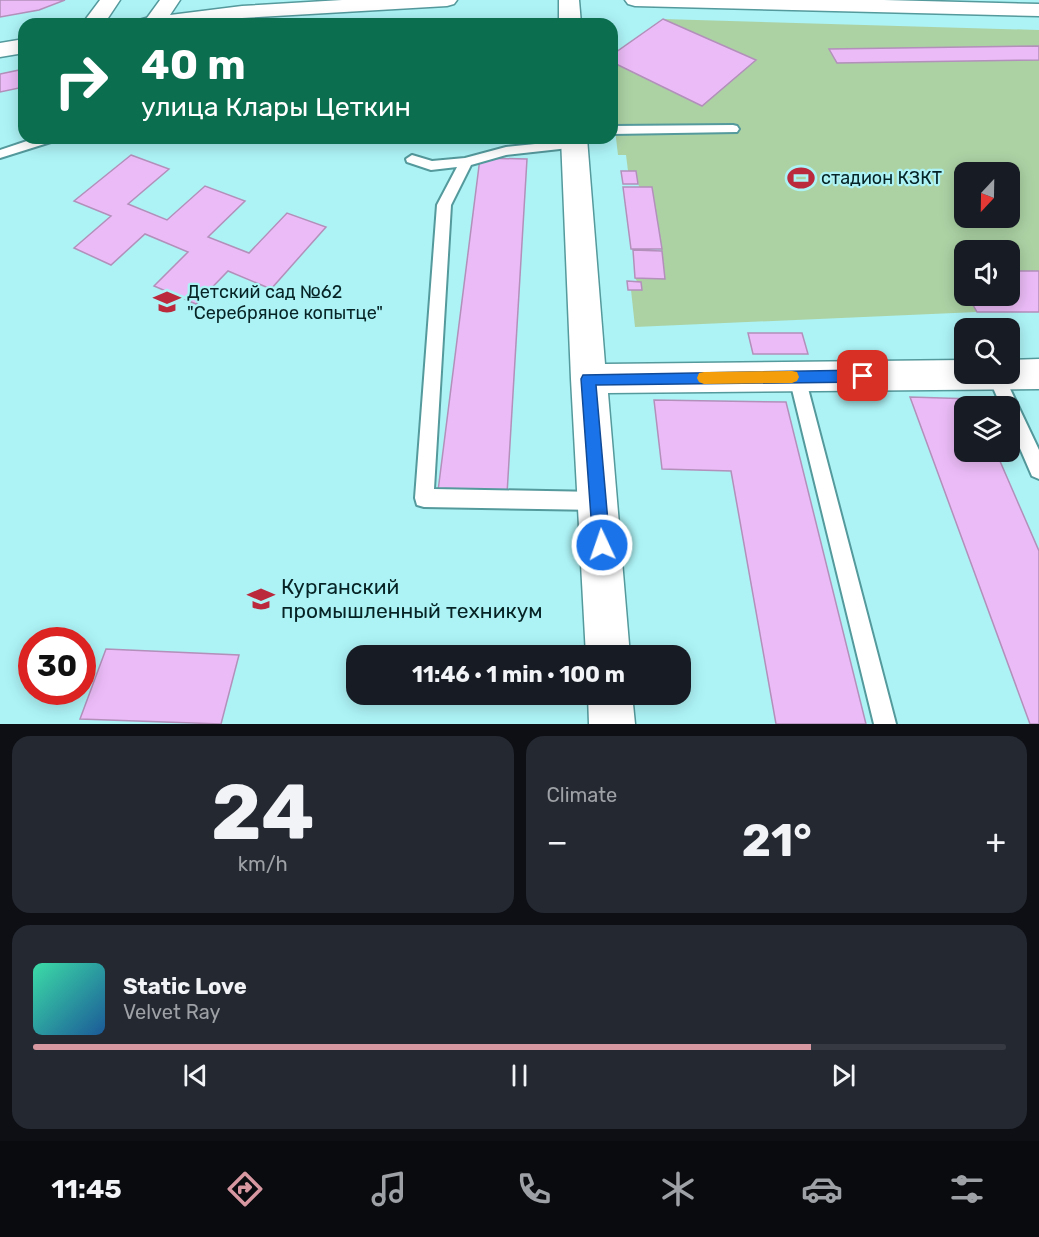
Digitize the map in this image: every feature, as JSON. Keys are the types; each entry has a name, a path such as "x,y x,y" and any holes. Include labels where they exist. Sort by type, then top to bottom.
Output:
{"street":[{"path":"97,18 110,0"},
{"path":"154,18 170,0"},
{"path":"192,18 242,12 447,0"},
{"path":"569,0 570,18"},
{"path":"635,0 970,4 1039,10"},
{"path":"0,50 18,47"},
{"path":"574,144 607,645"},
{"path":"1020,374 1039,374"},
{"path":"588,379 954,375"},
{"path":"611,705 612,724"}],"lane":[{"path":"618,130 733,129"},
{"path":"0,154 31,144"},
{"path":"412,159 431,166 466,162 486,154 552,144"},
{"path":"466,162 444,205 424,498 599,501"},
{"path":"797,377 885,724"},
{"path":"1000,384 1039,470"}],"green space":[{"name":"стадион КЗКТ","path":"663,19 1039,30 1039,312 977,312 635,327 631,290 642,290 635,278 665,278 652,187 639,187 636,171 628,171 626,155 618,155 617,144 618,51"}],"building":[{"path":"0,0 65,0 39,10 0,17"},
{"path":"663,19 756,60 702,106 618,65 618,51"},
{"path":"1039,46 1039,60 837,63 829,49"},
{"path":"18,70 18,88 0,92 0,74"},
{"path":"131,155 169,169 128,204 167,220 205,186 245,201 208,237 249,253 287,213 326,227 271,289 228,271 196,304 154,286 188,252 145,234 111,265 74,248 111,216 74,201"},
{"path":"480,158 527,159 507,494 438,491"},
{"path":"621,171 636,171 638,184 623,184"},
{"path":"623,187 652,187 662,249 631,249"},
{"path":"633,250 662,251 665,279 635,278"},
{"path":"1020,271 1039,271 1039,312 977,312 974,306 1020,306"},
{"path":"627,281 641,282 642,290 628,290"},
{"path":"748,333 802,333 808,354 753,354"},
{"path":"910,397 954,398 954,462 1000,462 1039,551 1039,724 1030,724"},
{"path":"654,400 786,402 866,724 776,724 731,471 662,469"},
{"path":"106,649 239,655 221,724 80,719 85,705 96,705 96,676"}],"slow traffic":[{"path":"704,378 792,377"}],"place":[{"name":"стадион КЗКТ","path":"801,178"},
{"name":"Детский сад №62 \"Серебряное копытце\"","path":"167,302"},
{"name":"Курганский промышленный техникум","path":"261,599"}],"route":[{"path":"602,545 588,379 863,376"}]}
